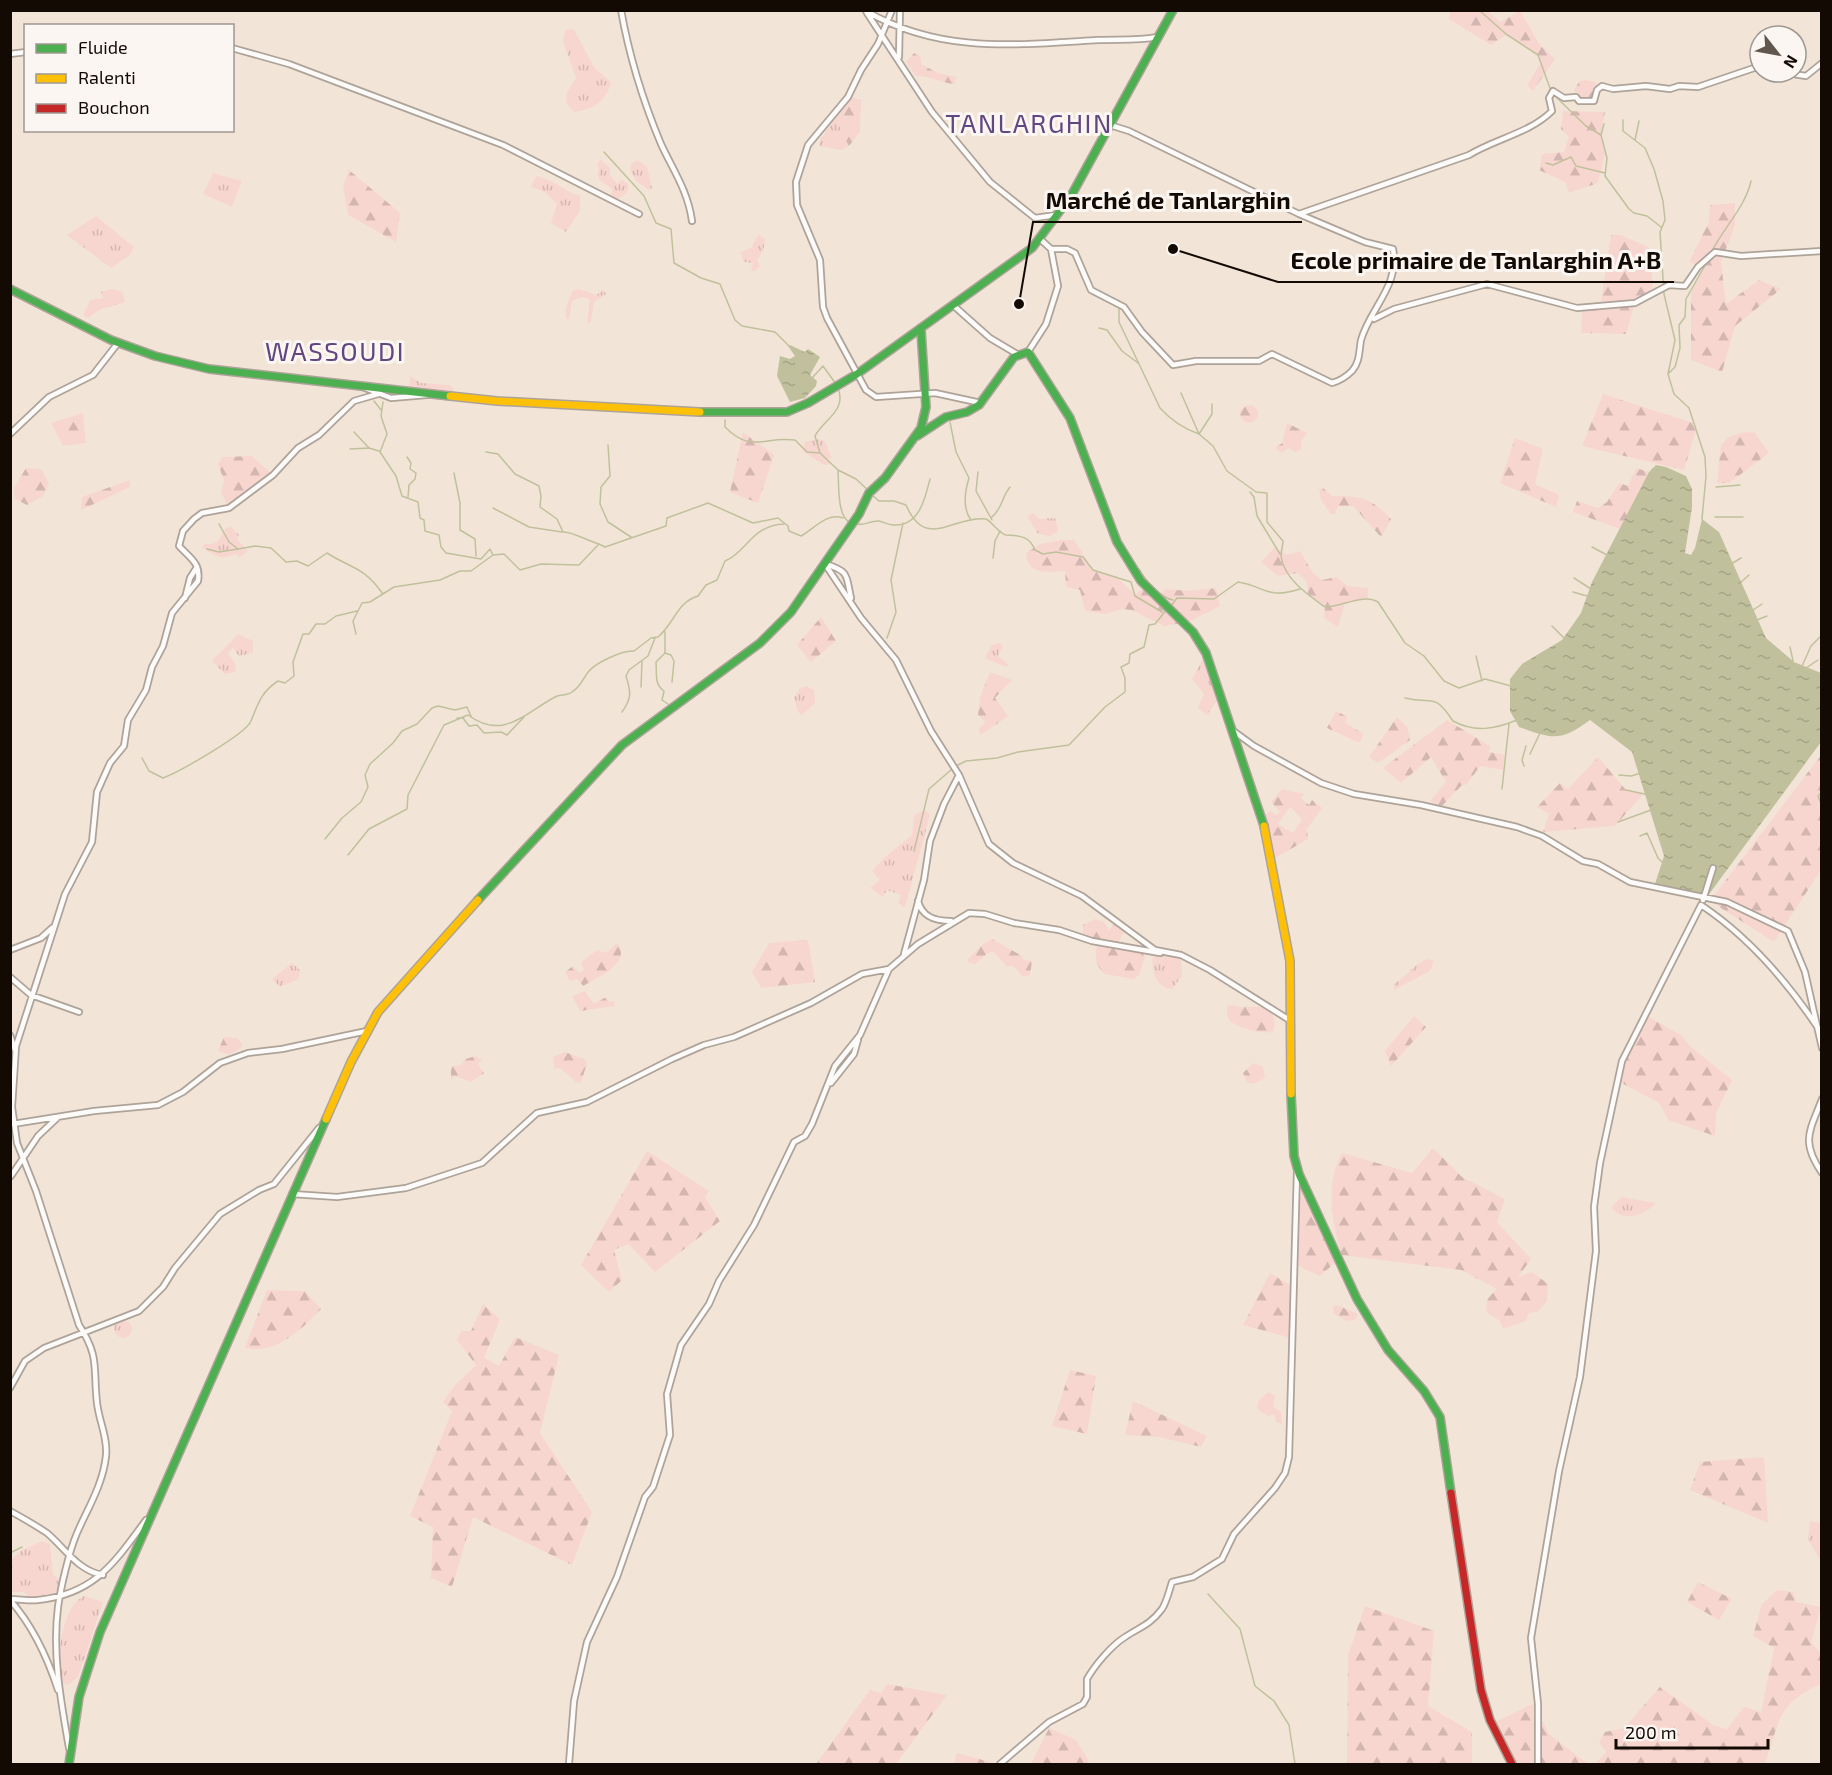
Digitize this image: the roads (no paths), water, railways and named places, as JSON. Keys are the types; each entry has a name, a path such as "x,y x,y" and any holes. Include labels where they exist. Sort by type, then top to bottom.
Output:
{"street":[{"path":"621,10 634,67 660,141 688,197 692,221"},
{"path":"892,10 882,35 848,97 808,145 796,182 797,205 820,260 823,307 861,384 876,398 935,393 981,403"},
{"path":"900,10 900,60"},
{"path":"10,288 118,343 155,356 209,369 434,394 575,406 764,414 787,412 803,406 857,374 1023,256 1040,239 1059,214 1173,10"},
{"path":"866,11 900,26 967,45 1100,40 1126,42 1157,37"},
{"path":"866,11 932,112 990,182 1035,219 1059,214"},
{"path":"234,49 289,64 503,145 639,214"},
{"path":"1808,74 1821,63"},
{"path":"1299,214 1469,155 1487,144 1536,124 1552,111 1549,98 1553,91 1564,98 1576,97 1579,101 1590,103 1594,101 1597,90 1602,86 1613,89 1646,86 1670,89 1679,86 1698,87 1748,70"},
{"path":"1040,239 1051,249 1067,249 1075,253 1091,290 1124,307 1173,365 1196,362 1259,361 1272,354 1332,384 1356,365 1361,341 1388,291 1392,277 1393,249 1365,242 1299,214 1130,131 1109,125"},
{"path":"954,306 990,338 1017,354 1028,352 1046,324 1058,286 1051,249"},
{"path":"1369,323 1387,312 1487,284 1577,308 1635,303 1669,285 1685,286 1698,267 1715,252 1741,256 1821,251"},
{"path":"69,1764 76,1706 89,1658 324,1122 378,1012 411,971 622,745 760,643 791,612 859,514 869,493 885,478 914,439 924,419 925,394 921,330"},
{"path":"10,434 53,394 93,375 118,343"},
{"path":"1000,1764 1049,1722 1083,1704 1087,1697 1087,1678 1105,1656 1125,1636 1143,1628 1156,1616 1163,1606 1172,1582 1193,1577 1222,1559 1234,1534 1256,1512 1285,1473 1289,1457 1297,1169 1291,1112 1290,961 1265,830 1206,653 1193,632 1141,581 1117,542 1070,418 1028,352"},
{"path":"914,439 946,417 967,412 981,403 1017,354"},
{"path":"354,384 378,394 401,398 434,394"},
{"path":"10,1137 16,1052 31,995 65,894 92,842 97,792 110,763 124,746 128,720 146,690 152,667 163,646 172,614 198,581 197,567 191,555 179,546 183,531 202,513 229,508 273,475 298,448 319,435 354,400 378,394"},
{"path":"825,564 861,618 896,660 931,730 959,775 982,834 1000,854 1082,896 1160,952"},
{"path":"825,564 841,569 845,573 851,600"},
{"path":"1230,728 1254,746 1321,783 1354,794 1516,827 1542,836 1583,861 1598,864 1630,882 1727,902 1790,933 1805,972 1821,1048"},
{"path":"903,957 909,942 930,841 944,804 959,775"},
{"path":"1538,1764 1538,1704 1531,1638 1559,1471 1580,1377 1595,1258 1594,1207 1600,1163 1622,1061 1701,905 1713,868"},
{"path":"918,897 924,914 936,920 953,921"},
{"path":"1701,905 1722,919 1754,948 1821,1034"},
{"path":"569,1764 574,1701 587,1642 617,1577 645,1497 653,1487 670,1435 667,1394 676,1356 765,1205 775,1176 787,1160 794,1142 804,1136 812,1124 835,1066 860,1035 889,969 953,921 976,912 1014,924 1059,930 1092,941 1180,955 1210,970 1291,1021"},
{"path":"10,951 41,938 54,926"},
{"path":"292,1194 337,1197 406,1188 482,1163 537,1113 587,1102 672,1059 704,1045 734,1037 812,1003 862,974 889,969"},
{"path":"10,977 31,995 79,1012"},
{"path":"12,1124 158,1105 183,1092 220,1063 248,1053 282,1049 367,1031"},
{"path":"10,1035 16,1052"},
{"path":"10,1073 15,1067"},
{"path":"1821,1099 1807,1137 1813,1159 1821,1173"},
{"path":"11,1177 46,1126 60,1116"},
{"path":"10,1388 20,1367 34,1354 130,1316 142,1308 163,1287 175,1268 220,1214 259,1190 274,1184 324,1122"},
{"path":"12,1124 83,1333 95,1358 97,1406 103,1423 107,1454 99,1485 69,1554 60,1597 56,1629 61,1701 69,1750"},
{"path":"10,1169 11,1177"},
{"path":"1297,1169 1368,1317 1388,1350 1424,1390 1440,1417 1481,1690 1490,1720 1512,1764"},
{"path":"10,1510 48,1534 91,1573 103,1575"},
{"path":"10,1600 36,1601 60,1597 82,1589 103,1575 151,1514"},
{"path":"10,1600 21,1612 43,1653 61,1701"}],"water":[{"path":"788,346 805,352 808,349 820,357 810,375 817,381 816,386 805,398 790,402 777,376 780,356 790,359 795,356"},
{"path":"1656,465 1686,476 1692,489 1692,507 1685,553 1691,555 1695,548 1702,519 1719,532 1766,638 1794,662 1821,673 1821,742 1707,897 1654,887 1664,856 1632,752 1590,720 1571,732 1548,736 1519,727 1510,711 1510,679 1522,664 1562,640 1581,613 1592,582 1649,472"}],"waterway":[{"path":"1479,10 1506,34 1538,55 1551,91"},
{"path":"1554,95 1586,126 1601,135"},
{"path":"1623,120 1623,131 1645,148 1663,201 1665,220 1660,232 1664,294 1675,340 1668,374 1674,394 1689,408 1705,457 1706,476 1702,519"},
{"path":"1635,140 1639,121"},
{"path":"1604,124 1601,135 1607,158 1605,176 1629,209 1634,213 1647,216 1661,227"},
{"path":"604,152 644,196 656,223 671,229 674,263 701,278 720,284 735,320 742,326 775,332 789,346"},
{"path":"1546,163 1553,165 1571,157 1576,166 1605,173"},
{"path":"1711,253 1739,209 1751,181"},
{"path":"1669,373 1675,367 1680,348 1679,325 1685,317 1686,299 1708,260"},
{"path":"1119,309 1119,322 1160,408 1173,420 1199,434 1212,414 1212,404"},
{"path":"1099,328 1107,330 1122,351 1138,363"},
{"path":"813,377 823,366 836,384"},
{"path":"820,453 815,436 837,409 840,396 838,388"},
{"path":"1181,393 1199,434 1213,446 1227,471 1256,492 1267,493 1267,522 1283,541 1281,556 1287,572 1304,592 1325,607 1366,599 1378,602 1405,643 1424,656 1444,681 1459,688 1485,679 1511,686"},
{"path":"374,401 381,410"},
{"path":"383,402 381,416 387,434 380,452 396,476 402,496 418,502 420,518 424,520 425,531 439,535 441,547 446,553 481,559 490,549 493,555 504,554 520,570 541,564 579,565 599,544 605,547 666,526 667,518 708,503 753,523 778,518 788,526 789,531 801,536 826,519 843,518"},
{"path":"725,420 725,427 743,440 751,442 795,440 807,452 820,453 838,470 842,513 849,522"},
{"path":"950,422 956,452 969,478 965,505 971,520"},
{"path":"354,432 369,448 379,451"},
{"path":"608,445 610,476 601,487 600,504 608,522 631,537"},
{"path":"350,449 369,448"},
{"path":"486,452 498,454 515,474 539,486 540,507 557,519 563,532 599,544"},
{"path":"407,457 411,463 410,469 416,473 415,479 409,485 408,497"},
{"path":"838,470 856,479 869,491"},
{"path":"978,472 976,491 992,520"},
{"path":"454,473 460,503 460,530 475,539 476,556"},
{"path":"857,524 879,521 893,525 909,521 915,517 923,503 930,479"},
{"path":"1716,487 1740,485"},
{"path":"991,518 1010,487"},
{"path":"1250,492 1254,497 1257,516 1280,554"},
{"path":"872,495 879,501 894,501 906,505 914,519 922,526 931,529 973,519 986,519 1006,535 1027,539 1035,550 1043,554 1056,552 1083,557 1093,570 1131,582 1135,596 1162,612"},
{"path":"493,508 529,527 562,532"},
{"path":"1715,517 1743,517"},
{"path":"887,638 896,612 891,580 903,523"},
{"path":"219,524 229,542 238,549 255,546 271,548 286,562 297,561 308,566 327,553 363,573 383,594"},
{"path":"348,855 369,829 407,809 408,795 444,725 468,715 481,722 503,725 524,717 555,697 570,693 578,688 589,671 604,660 634,651 651,638 658,637 685,603 698,596 706,585 717,580 725,561 739,552 764,529 784,524"},
{"path":"993,558 995,541 1000,531"},
{"path":"1592,547 1607,555"},
{"path":"207,549 219,552 238,549"},
{"path":"356,634 353,621 362,603 370,602 394,587 440,580 460,571 471,571 493,555"},
{"path":"1731,564 1741,558"},
{"path":"1139,569 1154,588 1163,596 1173,600"},
{"path":"1741,582 1749,575"},
{"path":"1574,578 1591,589"},
{"path":"1171,606 1177,598 1214,599 1238,582 1273,593 1300,589"},
{"path":"1573,592 1587,596"},
{"path":"1753,610 1762,604"},
{"path":"956,766 966,761 1069,745 1105,707 1125,692 1125,678 1121,667 1129,663 1130,654 1144,647 1149,625 1155,624 1167,609"},
{"path":"142,758 149,771 163,778 197,761 237,735 251,721 261,699 268,690 278,681 285,683 294,676 293,662 303,634 309,634 316,624 325,624 336,616 357,611"},
{"path":"1757,620 1767,616"},
{"path":"1552,626 1564,638"},
{"path":"665,632 665,653 656,662 656,675 657,682 664,691 662,700 668,704"},
{"path":"1802,666 1811,646 1822,635"},
{"path":"622,712 630,695 626,676 629,670 648,656 655,638"},
{"path":"1790,647 1793,661"},
{"path":"665,653 671,655 674,661 672,682"},
{"path":"1476,656 1482,681"},
{"path":"1806,668 1818,660"},
{"path":"641,687 642,661"},
{"path":"1405,698 1436,702 1453,721 1469,727 1501,726 1517,720"},
{"path":"325,839 342,818 361,802 368,787 365,775 370,764 393,743 402,731 417,724 432,708 438,706 455,710 467,707 471,716"},
{"path":"457,718 463,718 469,726 477,725 484,733 501,732 507,735 524,717"},
{"path":"1502,789 1509,724"},
{"path":"1530,754 1540,733"},
{"path":"1524,766 1522,760 1526,746"},
{"path":"914,851 929,789 952,769"},
{"path":"1619,775 1631,776 1641,773"},
{"path":"1626,790 1649,795"},
{"path":"1822,792 1818,796 1822,806"},
{"path":"1618,822 1651,810"},
{"path":"1640,836 1647,833 1658,858 1663,863"},
{"path":"10,1553 22,1547"},
{"path":"1208,1594 1240,1629 1255,1686 1274,1701 1289,1725 1295,1764"}],"place":[{"name":"Ecole primaire de Tanlarghin A+B","path":"1173,249"},
{"name":"Marché de Tanlarghin","path":"1019,304"}],"district":[{"name":"TANLARGHIN","path":"1029,124"},
{"name":"WASSOUDI","path":"335,352"}]}
